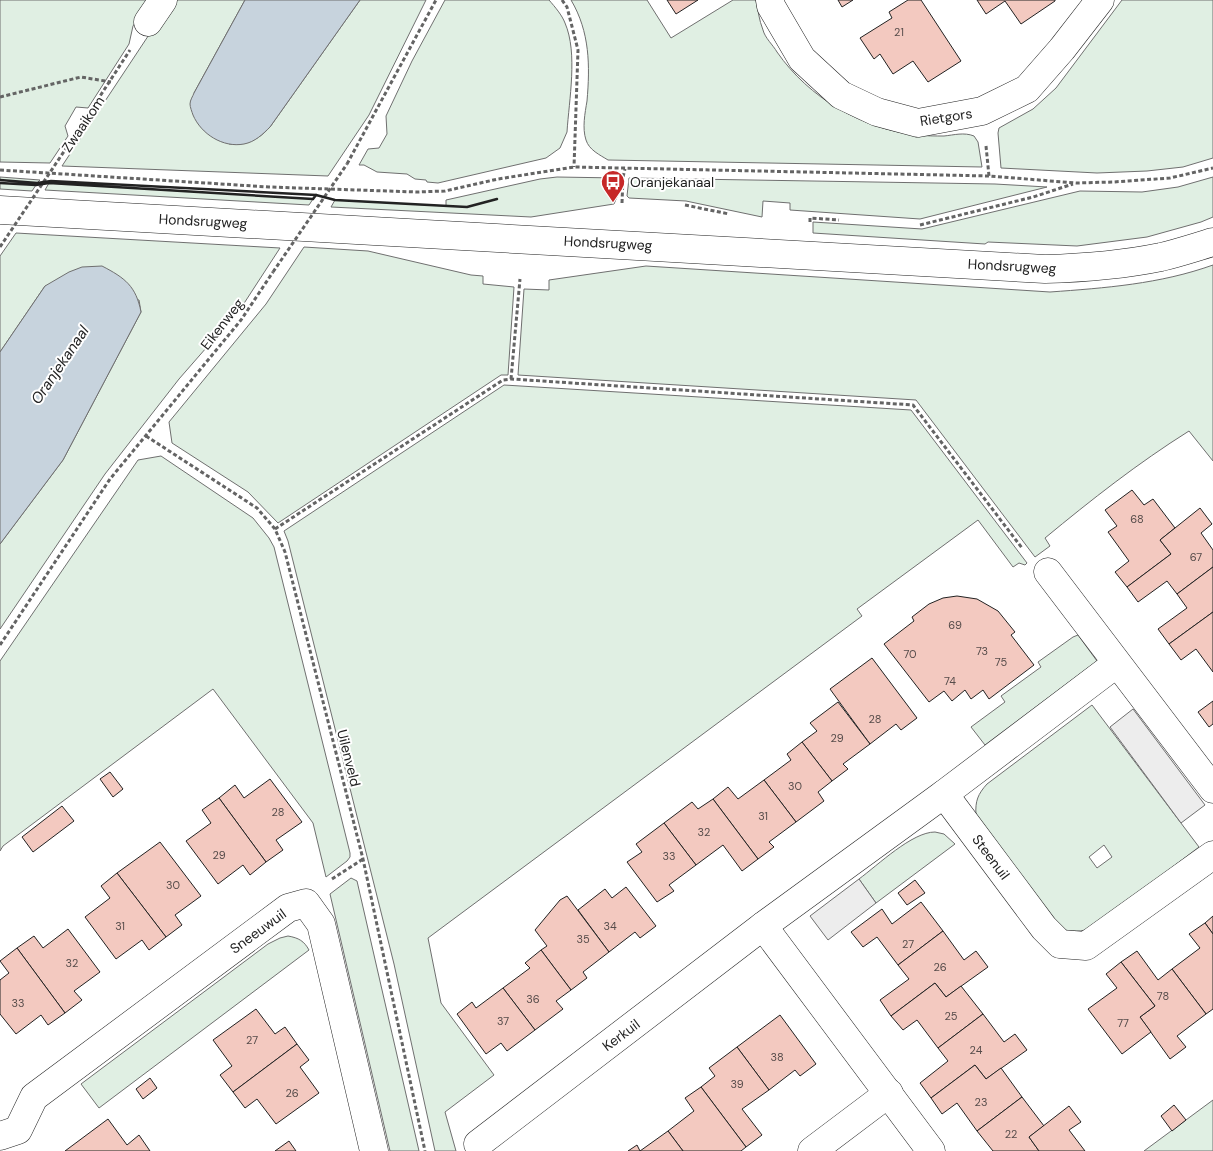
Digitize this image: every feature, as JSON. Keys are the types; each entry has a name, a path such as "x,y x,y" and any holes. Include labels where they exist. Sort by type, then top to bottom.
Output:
{"street":[{"path":"148,22 163,0"},
{"name":"Rietgors","path":"770,0 771,6 802,59 841,95 877,112 918,123 982,111 1026,89 1062,49 1100,0"},
{"name":"Hondsrugweg","path":"0,210 1045,269 1078,268 1139,261 1162,257 1213,242"},
{"path":"1048,572 1116,664 1213,789"},
{"path":"944,794 1116,664"},
{"name":"Steenuil","path":"944,794 1044,928 1060,944 1086,946 1213,855"},
{"name":"Kerkuil","path":"478,1144 763,926 944,794"},
{"name":"Sneeuwuil","path":"14,1139 34,1097 288,908 306,903 321,924 374,1151"},
{"path":"763,926 931,1151"},
{"path":"812,1151 889,1093"}],"path":[{"name":"Eikenweg","path":"0,646 110,479 241,320 347,164 436,0"},
{"path":"562,0 567,7 578,50 574,167"},
{"name":"Zwaaikom","path":"0,247 111,82 148,22"},
{"path":"0,97 81,77 111,82"},
{"path":"0,170 220,184 417,192 445,191 498,179 574,167 989,176 1076,183 1170,178 1213,168"},
{"path":"622,203 623,178 626,169"},
{"path":"918,225 1033,197 1076,183"},
{"path":"685,205 733,215"},
{"path":"801,223 810,224 810,218 840,220"},
{"path":"512,380 520,280"},
{"path":"274,529 503,380 512,380 913,405 1032,561 1048,572"},
{"name":"Uilenveld","path":"146,436 256,508 274,529 285,552 363,859 425,1151"}],"green space":[{"path":"0,0 151,0 133,26 129,44 88,108 76,107 65,126 68,136 50,163 0,162"},
{"path":"172,0 245,0 194,93 229,144 252,141 261,136 270,127 360,0 426,0 369,115 328,176 62,166"},
{"path":"445,0 549,0 560,14 569,35 572,62 567,132 560,148 546,158 438,183 415,179 407,174 377,172 364,165 359,165 368,149 379,148 387,134 386,116 412,61"},
{"path":"571,0 647,0 671,38 733,0 756,0 767,39 790,69 821,97 838,109 857,118 897,132 924,136 963,134 974,136 978,142 982,167 608,160 587,144 584,120 587,101 587,49 582,24"},
{"path":"1122,0 1213,0 1213,158 1183,167 1147,171 1097,173 1001,168 999,128 1033,109 1056,88"},
{"path":"0,177 40,180 37,183 0,180"},
{"path":"557,177 618,178 617,197 614,204 531,217 331,207 335,200 446,206 446,200"},
{"path":"1213,177 1213,217 1147,237 1077,246 988,242 985,244 813,233 813,222 922,229 1080,191 1142,192 1178,187"},
{"path":"629,178 995,184 1047,187 920,219 790,210 790,203 763,201 762,217 686,201 629,198 627,196"},
{"path":"0,183 36,185 32,191 0,189"},
{"path":"49,183 313,199 309,205 45,190"},
{"path":"16,233 280,248 241,308 179,379 105,474 0,629 0,544 63,460 141,312 139,300 45,286 0,352 0,256"},
{"path":"304,247 368,251 471,275 483,276 483,284 514,287 508,375 501,375 278,523 248,492 172,443 169,422 266,304"},
{"path":"1213,265 1213,461 1189,431 1133,469 1062,524 1045,538 1050,546 1035,557 916,400 518,375 524,289 549,290 549,280 646,266 1050,292 1112,287 1153,281"},
{"path":"504,385 911,410 1027,563 1025,565 1019,563 1013,567 978,520 857,609 862,616 428,938 441,1003 494,1075 445,1112 456,1151 435,1151 394,964 284,531"},
{"path":"161,456 253,518 274,547 350,853 347,861 326,877 313,823 213,689 3,846 0,851 0,661 138,460"},
{"path":"1078,635 1097,661 985,745 971,727 1005,702 1001,696 1041,667 1038,662"},
{"path":"1092,705 1199,847 1092,928 1076,931 1061,929 976,815 978,798 987,784","holes":["1104,845 1112,857 1097,868 1089,857"]},
{"path":"926,833 944,834 955,844 876,903 859,879 906,843"},
{"path":"351,878 357,881 419,1151 390,1151 330,894"},
{"path":"288,936 301,940 309,950 99,1108 81,1084 268,944"},
{"path":"1213,1100 1213,1151 1144,1151"}],"shaded area":[{"path":"1133,709 1205,805 1181,823 1110,727"},
{"path":"859,879 876,903 828,940 810,916"}],"water":[{"path":"245,0 360,0 270,127 252,141 236,145 221,142 207,134 193,115 190,104 194,93"},
{"path":"102,266 123,279 133,289 141,312 63,460 0,544 0,352 45,286 82,267"}],"building":[{"path":"667,0 698,0 676,14"},
{"path":"838,0 853,0 842,7"},
{"path":"908,0 921,0 961,61 928,82 913,61 893,74 880,54 874,59 860,38 892,18 889,12"},
{"path":"977,0 1055,1 1021,24 1005,1 986,14"},
{"path":"1132,490 1144,505 1153,499 1175,528 1160,540 1171,554 1127,587 1115,572 1129,561 1108,532 1117,526 1105,510"},
{"path":"1200,508 1212,524 1201,533 1213,550 1213,567 1177,594 1167,581 1138,602 1127,587 1171,554 1160,540"},
{"path":"1213,567 1213,612 1169,644 1158,629 1187,608 1177,594"},
{"path":"957,596 977,599 998,611 1015,632 1011,635 1034,665 989,699 983,690 971,699 965,690 952,701 944,691 929,702 884,644 914,621 912,617 929,604 943,598"},
{"path":"1213,612 1213,672 1196,649 1181,660 1169,644"},
{"path":"872,658 917,718 901,730 896,724 870,744 830,689"},
{"path":"1213,701 1213,724 1209,727 1198,712"},
{"path":"838,702 870,744 843,764 848,769 832,781 802,742 817,731 810,723"},
{"path":"802,742 832,781 818,792 824,801 796,822 764,780 791,760 787,754"},
{"path":"110,772 123,789 113,797 100,779"},
{"path":"270,779 302,822 276,840 283,850 266,862 219,798 235,785 244,798"},
{"path":"764,780 796,822 769,842 774,847 758,859 713,799 728,787 738,799"},
{"path":"219,798 266,862 250,875 243,865 218,884 186,841 211,823 202,810"},
{"path":"713,799 758,859 742,871 723,845 696,865 664,823 692,802 698,809"},
{"path":"62,806 74,821 33,852 22,837"},
{"path":"664,823 696,865 669,885 674,891 657,902 627,862 642,852 636,844"},
{"path":"160,842 201,896 175,915 182,925 166,937 117,873"},
{"path":"117,873 166,937 149,950 142,940 116,959 85,917 110,898 101,886"},
{"path":"915,880 925,893 907,905 898,893"},
{"path":"626,887 656,926 640,938 635,932 609,952 578,910 605,889 612,898"},
{"path":"567,896 609,952 583,972 587,978 571,990 541,950 547,946 535,930 560,900"},
{"path":"921,902 943,931 898,965 877,937 863,947 851,932 882,909 892,924"},
{"path":"1213,916 1213,934 1205,923"},
{"path":"1205,923 1213,934 1213,1009 1206,1014 1172,969 1200,948 1189,934"},
{"path":"68,929 100,972 74,991 82,1000 65,1013 17,948 34,936 43,948"},
{"path":"943,931 964,960 976,951 988,967 946,997 935,983 891,1016 880,1000 909,979 898,965"},
{"path":"17,948 65,1013 48,1025 41,1015 16,1034 0,1014 0,980 9,973 0,961"},
{"path":"541,950 571,990 556,1001 563,1009 535,1030 503,988 530,968 525,963"},
{"path":"1137,951 1158,980 1172,969 1206,1014 1177,1036 1186,1047 1170,1059 1140,1017 1155,1006 1121,962"},
{"path":"1121,962 1155,1006 1140,1017 1151,1032 1122,1054 1088,1009 1117,988 1106,974"},
{"path":"935,983 946,997 961,986 983,1014 938,1048 917,1020 903,1030 891,1016"},
{"path":"503,988 535,1030 507,1051 501,1043 486,1054 457,1014 472,1002 476,1008"},
{"path":"256,1009 275,1034 285,1027 297,1044 233,1092 220,1075 232,1066 213,1040"},
{"path":"983,1014 1004,1042 1015,1034 1027,1050 986,1079 975,1065 931,1098 920,1083 948,1061 938,1048"},
{"path":"780,1015 816,1064 800,1076 795,1070 769,1090 737,1047"},
{"path":"297,1044 309,1060 300,1067 319,1093 276,1124 257,1099 245,1108 233,1092"},
{"path":"737,1047 769,1090 742,1109 762,1135 746,1147 701,1087 715,1076 709,1068"},
{"path":"975,1065 986,1079 1001,1068 1022,1097 977,1131 957,1103 942,1114 931,1098"},
{"path":"150,1078 157,1088 143,1099 136,1089"},
{"path":"701,1087 746,1147 741,1151 683,1151 668,1131 694,1111 685,1098"},
{"path":"1022,1097 1044,1126 1029,1137 1039,1151 993,1151 977,1131"},
{"path":"1174,1105 1186,1120 1172,1131 1161,1116"},
{"path":"1069,1106 1081,1122 1069,1130 1085,1151 1039,1151 1029,1137"},
{"path":"108,1119 127,1145 139,1135 150,1151 65,1151"},
{"path":"668,1131 683,1151 640,1151"},
{"path":"289,1141 296,1151 275,1151"},
{"path":"637,1145 640,1151 628,1151"}],"wall":[{"path":"0,180 316,195 313,199 49,183 36,185 0,183"},
{"path":"316,195 335,200 467,207 497,199"}],"place":[{"name":"Oranjekanaal","path":"613,203"}]}
